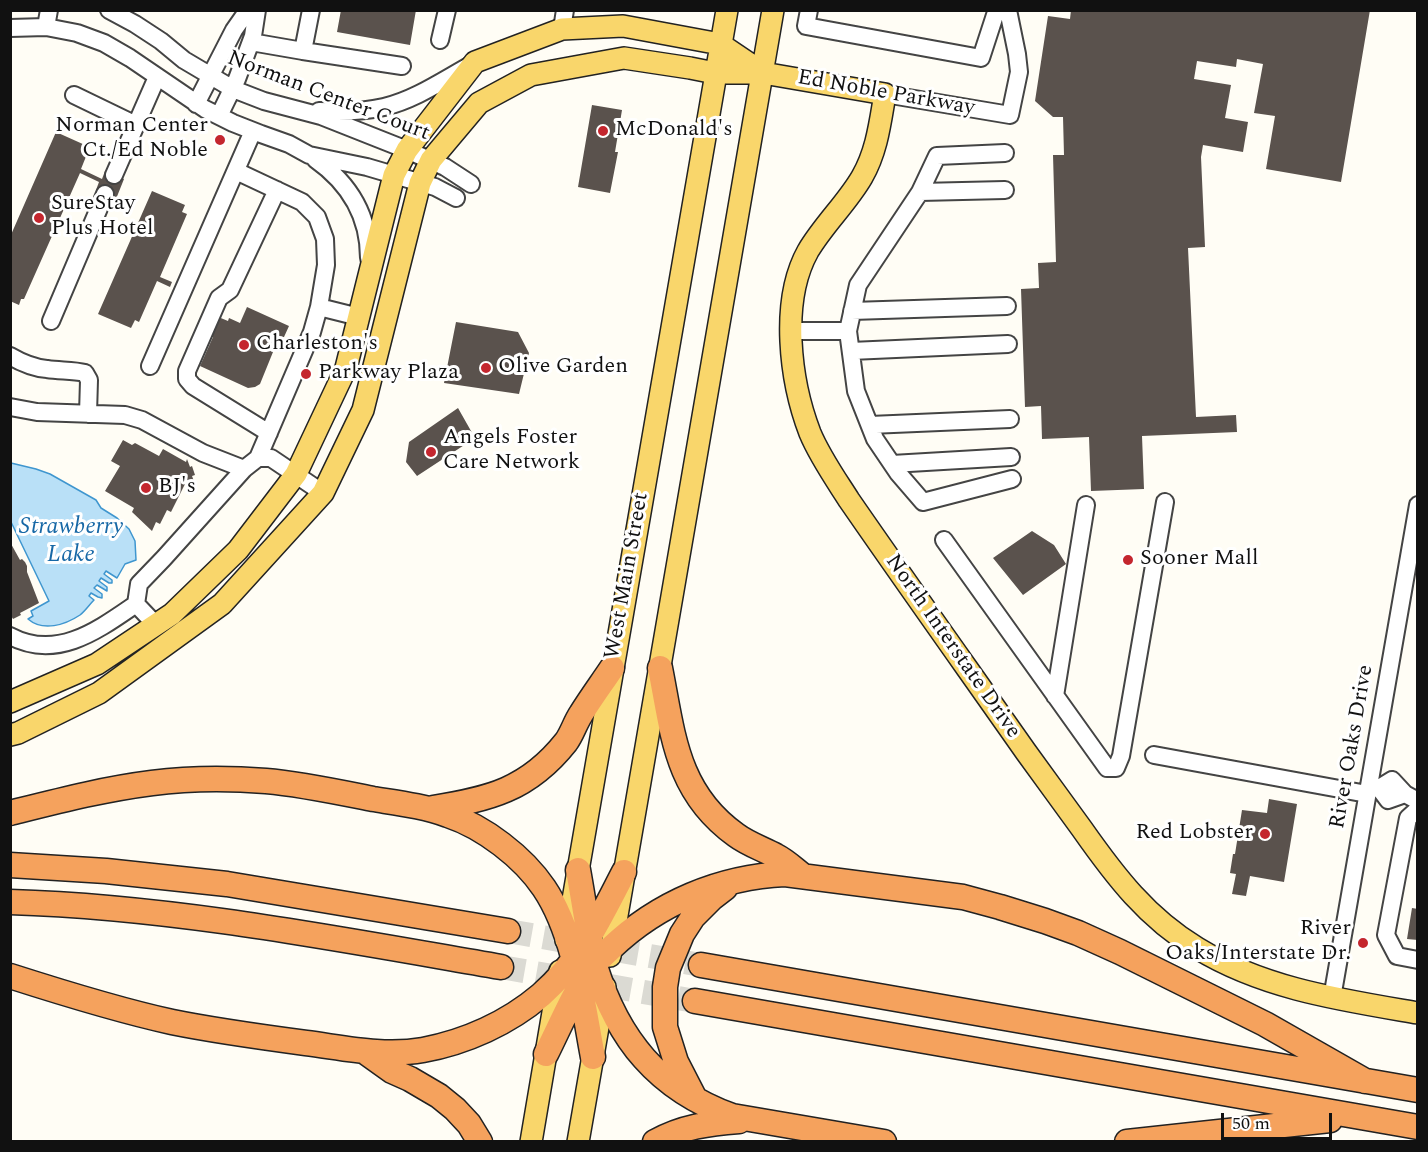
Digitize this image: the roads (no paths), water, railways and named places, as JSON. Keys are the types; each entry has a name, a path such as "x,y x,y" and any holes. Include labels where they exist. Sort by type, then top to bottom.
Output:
{"highway":[{"path":"426,809 471,802 492,796 531,776 548,762 567,740 612,668"},
{"path":"660,668 678,754 685,775 704,804 718,821 738,837 779,857 802,875"},
{"path":"10,813 92,792 201,779 266,781 333,791 449,815 505,847 544,888 558,913 577,972 593,1057"},
{"path":"10,865 106,871 227,884 508,931"},
{"path":"578,870 601,943"},
{"path":"10,976 110,1007 239,1034 364,1051 422,1050 448,1044 500,1022 577,972 601,943 624,872"},
{"path":"601,943 634,928 669,906 707,888 736,879 764,875 802,875 963,897 1045,921 1120,952 1265,1024 1365,1081"},
{"path":"695,1100 676,1062 665,1027 665,987 668,968 682,934 693,917 736,879"},
{"path":"10,902 124,909 213,920 330,937 501,967"},
{"path":"701,965 1418,1090"},
{"path":"577,972 604,990 616,1020 642,1056 660,1075 695,1100 732,1116 884,1142"},
{"path":"546,1053 577,972"},
{"path":"695,1001 1418,1127"},
{"path":"364,1051 392,1071 410,1078 440,1096 469,1124 480,1142"},
{"path":"1127,1142 1359,1116"},
{"path":"656,1142 693,1127 717,1122 757,1120"}],"main road":[{"name":"West Main Street","path":"566,937 727,10"},
{"name":"West Main Street","path":"624,872 773,10"},
{"name":"Ed Noble Parkway","path":"475,62 564,20 623,26 720,44 763,73"},
{"name":"Ed Noble Parkway","path":"10,735 99,693 222,604 323,493 363,410 420,183 431,160 479,103 531,75 624,58 715,73 763,73 885,94"},
{"path":"10,702 97,664 172,614 238,550 296,474 346,368 394,175 407,150 475,62"},
{"name":"North Interstate Drive","path":"885,94 872,158 856,186 808,251 796,286 790,331 796,383 810,433 821,456 908,585 1120,882 1140,903 1165,926 1196,947 1219,961 1246,973 1277,984 1332,998 1418,1013"},
{"path":"578,1142 604,990 601,943"},
{"path":"531,1142 546,1053"}],"street":[{"name":"Norman Center Court","path":"109,10 135,24 184,60 232,89 264,101 321,116 407,150 445,167 471,184"},
{"path":"196,104 234,30 248,10"},
{"path":"219,116 251,42 257,10"},
{"path":"303,51 311,10"},
{"path":"440,40 447,10"},
{"path":"808,18 981,58 995,15 1002,10"},
{"name":"Ed Noble Parkway","path":"885,94 1010,115 1019,72 1008,10"},
{"path":"10,28 47,19 104,43 130,58 196,104 253,131 290,144 328,168 348,189 358,208 369,243 368,279"},
{"path":"251,42 402,66"},
{"path":"292,109 342,111 385,107 428,89 475,62"},
{"path":"114,175 157,77"},
{"path":"74,95 136,124"},
{"path":"150,366 253,131"},
{"path":"1005,153 937,156 920,192 858,285 848,331 856,391 875,439 923,502 1012,479"},
{"path":"309,155 367,167 435,187 456,198"},
{"path":"10,636 38,645 70,642 86,636 135,604 139,584 244,469 258,458 312,332 326,265 325,239 317,217 302,202 236,171"},
{"path":"269,433 193,386 187,379 187,371 219,298 230,290 277,190"},
{"path":"920,192 1005,190"},
{"path":"51,321 105,194"},
{"path":"852,311 1007,306"},
{"path":"319,307 359,317"},
{"path":"790,331 848,331"},
{"path":"851,351 1008,344"},
{"path":"10,356 22,363 44,369 78,371 86,374 88,414"},
{"path":"10,407 38,412 125,415 142,420 203,453 244,469"},
{"path":"870,425 1010,418"},
{"path":"892,464 1011,457"},
{"path":"258,458 271,458 323,493"},
{"path":"944,540 1107,768 1116,768 1121,756 1165,502"},
{"path":"1055,696 1086,505"},
{"name":"River Oaks Drive","path":"1332,998 1372,790 1418,505"},
{"path":"135,604 156,625"},
{"path":"1154,755 1372,790 1392,780 1411,797"},
{"path":"1418,809 1408,818 1386,936 1397,956 1418,960"}],"water":[{"name":"Strawberry Lake","path":"11,463 50,474 96,500 101,508 129,529 135,541 136,560 125,564 117,578 106,571 104,574 112,580 112,583 101,578 99,581 107,587 107,591 97,585 94,588 102,594 102,598 91,593 89,596 94,600 84,612 61,624 40,625 28,619 33,616 31,611 49,601 11,522"}],"tunnel":[{"path":"508,931 701,965"},
{"path":"501,967 695,1001"}],"place":[{"name":"McDonald's","path":"603,131"},
{"name":"Norman Center Ct./Ed Noble","path":"220,140"},
{"name":"SureStay Plus Hotel","path":"39,218"},
{"name":"Charleston's","path":"244,345"},
{"name":"Olive Garden","path":"486,368"},
{"name":"Parkway Plaza","path":"306,374"},
{"name":"Angels Foster Care Network","path":"431,452"},
{"name":"BJ's","path":"146,488"},
{"name":"Sooner Mall","path":"1128,560"},
{"name":"Red Lobster","path":"1265,834"},
{"name":"River Oaks/Interstate Dr.","path":"1363,943"}]}
